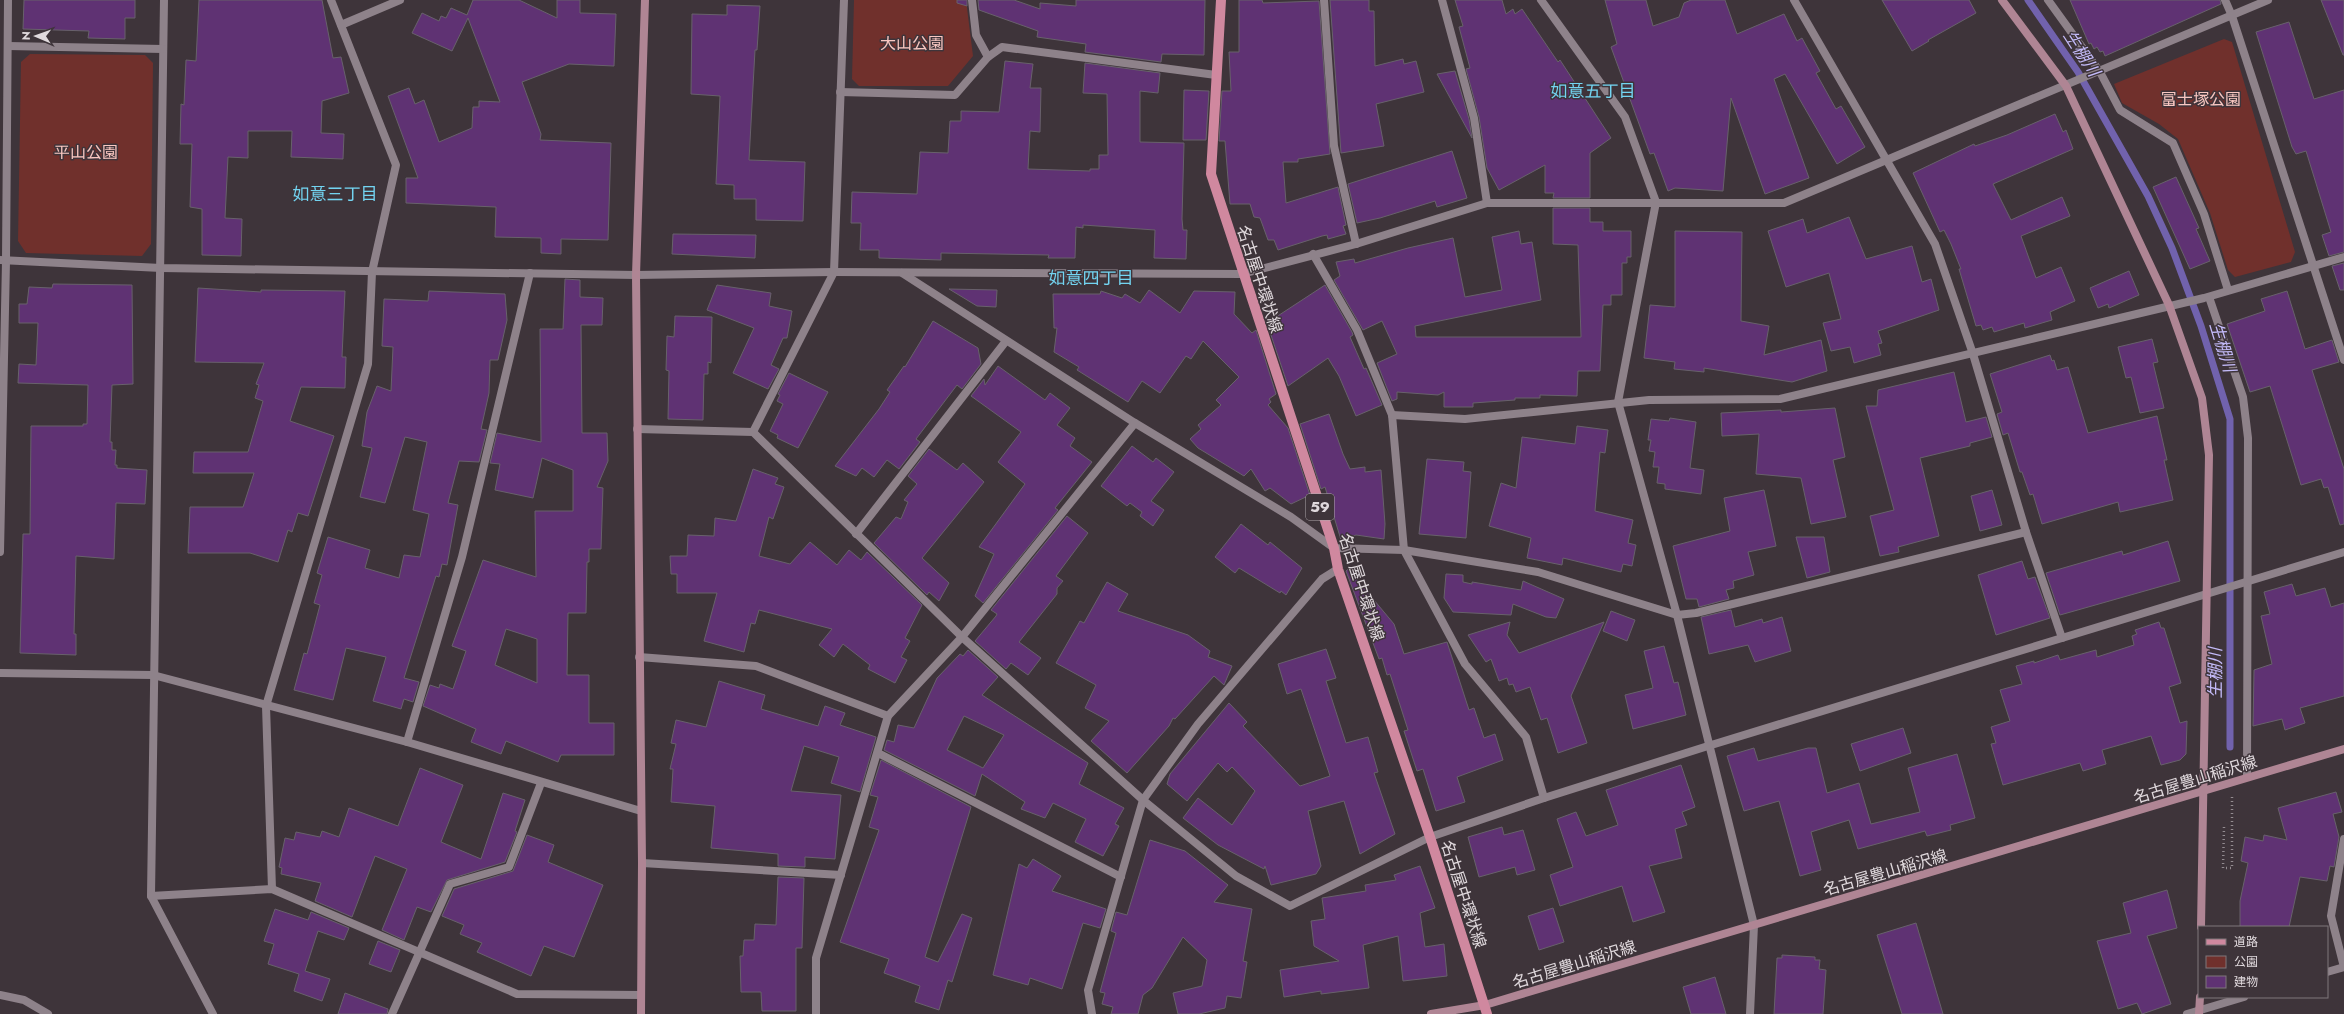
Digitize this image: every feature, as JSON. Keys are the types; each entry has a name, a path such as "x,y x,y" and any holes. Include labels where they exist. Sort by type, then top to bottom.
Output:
{"main road":[{"name":"名古屋中環状線","path":"1221,0 1211,174 1242,274 1334,548 1338,569 1430,837 1486,1010"}],"street":[{"path":"0,552 3,260 8,0"},
{"path":"164,0 151,896 213,1014"},
{"path":"272,889 266,706 368,364 372,272 396,165 331,0"},
{"path":"341,25 400,0"},
{"path":"641,1014 642,863 636,275 645,0"},
{"path":"753,432 834,272 844,0"},
{"path":"972,0 976,35 988,57"},
{"path":"1324,0 1334,146 1356,244"},
{"path":"1442,0 1474,118 1487,203"},
{"path":"1541,0 1625,117 1656,202 1618,402 1677,615 1708,746 1754,925 1750,1014"},
{"path":"1794,0 1935,244 1973,354 2026,532 2062,638"},
{"path":"2002,0 2066,86 2169,305 2203,405 2209,455 2205,792 2201,926"},
{"path":"2048,0 2100,72 2120,110 2173,143 2204,214 2228,290"},
{"path":"2225,0 2232,16 2344,360"},
{"path":"3,260 161,268 636,275 834,272 1242,274 1313,254 1356,244 1487,203 1784,203 2100,72 2268,0"},
{"path":"8,46 163,49"},
{"path":"840,92 956,95 988,57 1002,47 1216,75"},
{"path":"1313,254 1357,330 1392,415 1404,550 1465,664 1526,738 1544,798"},
{"path":"1392,415 1464,419 1618,402 1780,398 1973,354 2206,297 2344,257"},
{"path":"407,742 462,557 530,273"},
{"path":"902,273 1135,424 1291,517 1334,548 1404,550 1538,572 1677,615 1696,613 2026,532"},
{"path":"2206,297 2243,397 2248,438 2244,778"},
{"path":"856,534 1006,341"},
{"path":"816,1014 816,958 888,716 962,637 1135,424"},
{"path":"637,429 753,432 962,637 1143,800 1236,876 1290,906 1430,837 1544,798 1708,746 2344,552"},
{"path":"1092,1014 1088,990 1143,800 1198,724 1322,579 1338,569"},
{"path":"639,657 756,666 888,716"},
{"path":"0,673 154,675 266,706 407,742 541,783 641,811"},
{"name":"名古屋豊山稲沢線","path":"1431,1014 1486,1010 1754,925 2205,792 2244,778 2344,750"},
{"path":"878,753 1121,877"},
{"path":"392,1014 421,952 450,884 509,867 541,783"},
{"path":"2328,972 2344,967 2331,916 2344,839"},
{"path":"642,863 841,875"},
{"path":"151,896 272,889 517,994 641,995"},
{"path":"0,995 24,1000 48,1014"},
{"path":"2199,1012 2200,998"},
{"path":"2187,1014 2199,1012 2241,998"}],"path":[{"path":"2224,827 2223,868 2232,868 2232,822"}],"green space":[{"name":"大山公園","path":"854,0 966,0 973,56 948,86 859,86 852,79"},
{"name":"富士塚公園","path":"2224,39 2232,42 2295,252 2291,262 2235,277 2228,270 2210,213 2178,139 2159,124 2122,103 2114,84"},
{"name":"平山公園","path":"30,54 145,55 153,63 151,244 142,256 26,253 18,241 21,62"}],"building":[{"path":"24,0 135,0 135,18 125,18 125,39 88,38 89,31 23,29"},
{"path":"199,0 322,0 333,58 341,57 349,93 322,101 321,133 344,134 343,159 291,157 292,131 248,131 248,158 228,157 225,218 242,219 241,256 202,255 202,209 190,207 192,144 180,144 181,104 184,105 186,60 196,61"},
{"path":"473,0 519,0 557,18 557,0 580,0 580,13 616,14 614,66 569,64 522,82 541,134 540,140 611,143 608,240 561,239 561,254 541,253 541,238 495,237 496,207 406,203 406,178 418,178 388,96 409,88 415,104 424,100 439,142 472,128 473,107 479,107 479,101 500,102 468,18 452,51 412,33 422,13 439,21 441,16 446,18 451,8 467,15"},
{"path":"957,0 967,0 967,6 957,3"},
{"path":"978,0 1014,0 1040,9 1040,3 1076,6 1076,0 1205,0 1204,55 1162,54 1161,62 1085,52 1086,44 1037,37 1038,31 979,10"},
{"path":"1239,0 1262,0 1263,3 1319,1 1330,154 1298,159 1298,162 1283,162 1286,203 1338,187 1346,225 1343,226 1346,234 1328,239 1327,235 1322,236 1278,250 1274,240 1268,240 1260,218 1254,217 1250,204 1230,204 1225,141 1219,141 1222,91 1231,91 1229,52 1239,52"},
{"path":"1330,0 1369,0 1369,11 1374,11 1375,66 1403,59 1404,64 1416,61 1424,92 1376,104 1384,146 1341,153"},
{"path":"1455,0 1502,0 1506,14 1513,9 1515,14 1522,9 1558,62 1560,60 1611,138 1590,153 1590,198 1553,198 1554,193 1545,193 1545,165 1499,190 1487,168 1479,117 1466,69 1470,68 1459,27 1463,26"},
{"path":"1605,0 1646,0 1653,26 1679,17 1684,3 1691,0 1725,0 1737,34 1784,14 1797,41 1802,38 1820,71 1816,73 1836,109 1841,106 1865,147 1837,164 1785,74 1774,79 1809,178 1765,194 1731,98 1723,191 1675,188 1668,191 1654,153 1650,154 1611,47 1617,44"},
{"path":"1882,0 1969,0 1976,13 1928,40 1929,41 1912,51"},
{"path":"2070,0 2220,0 2221,4 2105,56 2103,51 2100,52 2097,47 2094,49 2091,43 2089,44"},
{"path":"2321,0 2344,0 2344,55 2343,55"},
{"path":"727,5 760,6 757,50 755,50 749,160 805,162 803,221 756,220 756,199 734,199 734,185 716,184 720,96 691,94 692,14 727,15"},
{"path":"2289,22 2314,99 2344,90 2344,252 2329,256 2322,235 2331,232 2306,151 2296,154 2292,147 2256,32"},
{"path":"1005,61 1033,64 1030,88 1041,88 1040,132 1030,131 1028,169 1090,171 1090,169 1099,169 1099,155 1108,155 1107,94 1083,93 1085,63 1160,73 1158,93 1140,91 1140,142 1184,143 1182,219 1183,230 1187,230 1186,259 1154,258 1155,230 1083,225 1083,228 1076,227 1075,258 1048,258 1049,255 941,253 941,260 879,258 879,250 860,250 861,223 851,223 852,192 917,194 920,152 948,153 950,121 961,121 961,111 999,112"},
{"path":"1455,71 1469,119 1472,138 1437,74"},
{"path":"1184,90 1209,91 1206,140 1183,140"},
{"path":"2055,114 2063,132 2066,130 2073,149 1993,184 2011,220 2062,197 2070,216 2021,236 2036,278 2061,267 2075,301 2050,312 2052,320 2025,328 2024,323 1994,332 1992,327 1983,330 1981,325 1976,326 1959,269 1961,269 1951,244 1944,230 1940,232 1913,173 1974,144 1975,146 2007,135"},
{"path":"1452,151 1467,198 1437,207 1435,201 1380,218 1357,223 1348,184"},
{"path":"2176,177 2199,228 2196,229 2210,261 2190,269 2153,187"},
{"path":"1553,208 1590,208 1590,222 1603,222 1603,231 1631,231 1631,257 1627,257 1627,263 1622,263 1622,295 1611,295 1611,305 1603,305 1600,371 1578,371 1577,396 1540,395 1540,398 1515,398 1515,400 1473,403 1473,407 1444,407 1444,392 1438,395 1397,392 1397,399 1392,401 1377,363 1397,354 1382,321 1363,330 1334,280 1340,276 1336,262 1354,259 1355,263 1408,248 1453,238 1465,297 1502,290 1492,237 1519,231 1521,244 1532,242 1541,300 1415,326 1416,337 1581,337 1578,245 1553,244"},
{"path":"1849,217 1866,259 1912,246 1922,282 1931,279 1939,310 1878,331 1882,343 1878,344 1881,355 1854,363 1850,347 1831,351 1823,323 1841,319 1829,273 1786,287 1768,231 1803,219 1807,233"},
{"path":"1675,231 1742,232 1741,321 1769,326 1764,355 1821,340 1827,371 1792,382 1704,368 1704,372 1674,369 1675,362 1644,358 1650,305 1675,307"},
{"path":"673,234 756,235 755,258 672,254"},
{"path":"2344,263 2344,290 2340,290 2332,266"},
{"path":"2129,271 2139,295 2109,308 2108,304 2098,308 2090,288"},
{"path":"565,279 580,280 580,297 603,298 602,325 581,325 582,433 607,433 608,461 597,487 603,488 601,549 589,549 589,562 587,562 586,613 568,613 567,675 589,675 589,723 614,723 614,755 561,755 558,762 506,741 501,754 471,742 476,729 423,706 430,685 439,688 440,684 453,689 466,651 452,646 483,560 536,577 535,511 573,511 573,470 542,458 533,498 495,490 500,464 490,463 497,433 541,442 540,329 563,329","holes":["506,629 537,639 537,683 495,665"]},
{"path":"53,284 132,285 133,384 112,385 110,442 112,442 112,450 116,450 115,465 117,465 117,468 147,470 145,504 116,503 114,559 76,556 74,634 76,634 76,655 20,653 23,534 30,534 31,426 83,426 83,424 87,424 88,385 18,383 19,364 36,365 38,323 19,323 19,304 27,304 29,287 52,288"},
{"path":"717,285 771,293 769,306 792,311 787,338 783,338 771,365 779,369 768,389 733,373 754,328 707,310"},
{"path":"1325,285 1352,332 1353,335 1350,337 1364,369 1366,368 1382,405 1356,416 1339,376 1328,358 1288,386 1267,323"},
{"path":"198,288 261,292 261,290 345,291 342,357 346,357 345,388 301,387 290,421 334,436 308,516 298,513 292,532 288,530 278,562 250,553 188,553 190,507 243,507 254,473 193,473 194,452 248,452 263,401 255,398 259,385 256,384 264,363 195,362"},
{"path":"949,289 997,290 996,307 977,306"},
{"path":"1149,290 1180,313 1194,291 1235,292 1234,314 1252,333 1256,330 1276,394 1269,399 1271,402 1268,405 1288,428 1310,495 1291,504 1270,488 1265,491 1251,469 1244,476 1198,448 1190,439 1201,429 1198,425 1221,405 1216,400 1239,377 1203,341 1191,359 1186,356 1160,393 1142,381 1128,402 1077,370 1079,367 1054,352 1057,328 1054,328 1053,294 1100,294 1101,291 1122,298 1125,294 1140,303"},
{"path":"429,291 505,294 507,320 498,360 490,360 489,393 481,429 487,430 479,462 459,461 448,503 458,505 447,565 442,564 439,577 436,576 404,678 419,682 413,702 404,699 401,709 373,701 386,657 346,648 333,700 294,690 304,653 307,654 320,605 314,603 322,575 317,573 328,537 370,550 365,568 399,578 404,555 420,557 429,514 413,510 427,442 405,437 385,503 360,497 372,448 362,446 367,412 377,386 391,391 393,347 382,346 384,299 428,301"},
{"path":"2287,291 2305,349 2332,340 2339,362 2312,370 2344,469 2344,524 2340,525 2328,487 2324,488 2321,479 2301,485 2270,386 2250,392 2227,324 2265,311 2261,299"},
{"path":"675,316 712,317 711,363 708,362 708,374 704,374 703,420 668,419 669,371 666,370 667,336 674,337"},
{"path":"933,321 978,348 981,364 962,389 957,385 916,439 920,442 899,469 887,460 874,477 862,468 856,476 835,466 879,409 890,392 887,390 904,366 905,367"},
{"path":"2152,339 2158,362 2153,363 2164,408 2140,413 2131,377 2126,378 2118,347"},
{"path":"2050,355 2052,361 2054,360 2057,370 2068,367 2088,433 2157,416 2167,460 2164,460 2173,500 2120,512 2118,502 2042,524 2033,494 2030,495 2022,472 2020,472 2008,433 2003,435 1997,414 2002,412 1990,374"},
{"path":"998,366 1045,400 1050,393 1070,408 1057,425 1075,438 1070,446 1092,462 1055,508 1058,510 983,603 975,596 994,554 979,547 1025,484 998,462 1021,432 971,396 984,379 985,385"},
{"path":"1954,372 1966,422 1986,417 1992,437 1970,443 1970,446 1920,458 1939,536 1898,547 1899,552 1880,556 1870,516 1894,510 1866,406 1877,406 1878,390"},
{"path":"789,373 828,392 798,448 777,438 778,435 770,431 783,404 777,401 780,395 778,394"},
{"path":"1835,408 1845,457 1833,460 1846,517 1811,524 1801,478 1756,474 1759,434 1722,436 1721,413 1781,410 1781,412"},
{"path":"1329,414 1350,469 1365,467 1365,472 1381,470 1385,524 1384,539 1356,535 1341,540 1325,487 1321,489 1300,424"},
{"path":"1670,418 1696,422 1690,468 1704,470 1701,494 1665,489 1665,484 1657,483 1659,467 1653,467 1655,452 1649,451 1651,440 1648,440 1651,419 1669,421"},
{"path":"1577,426 1608,430 1605,453 1600,452 1595,511 1633,520 1628,543 1636,545 1632,566 1623,564 1621,572 1563,558 1562,565 1527,558 1531,538 1489,526 1501,483 1516,488 1522,437 1575,444"},
{"path":"1132,446 1153,462 1156,458 1174,472 1151,501 1164,510 1153,526 1140,516 1142,512 1130,503 1127,506 1101,486"},
{"path":"929,449 957,470 963,463 984,482 922,558 949,583 939,601 929,592 927,595 874,543 896,517 901,519 908,502 904,500 917,484 908,476"},
{"path":"1427,459 1464,462 1463,471 1471,472 1466,538 1419,534"},
{"path":"753,469 778,478 775,484 784,487 773,519 769,517 759,556 790,564 810,542 837,565 849,550 861,560 867,552 922,605 905,638 910,641 901,657 907,660 895,683 868,669 870,665 843,644 834,657 819,645 832,629 759,610 755,624 751,623 744,652 704,641 717,593 677,593 677,574 671,574 670,556 687,556 688,535 714,536 715,518 736,521"},
{"path":"1764,490 1776,546 1748,552 1754,575 1733,581 1734,588 1726,590 1729,599 1699,607 1697,599 1686,599 1673,546 1730,531 1724,498"},
{"path":"1992,490 2002,525 1980,531 1971,496"},
{"path":"1067,516 1088,533 1056,576 1063,581 1057,588 1057,594 1019,642 1041,658 1028,675 1011,663 1006,669 975,641 996,616 997,614 991,610"},
{"path":"1241,524 1268,545 1270,542 1302,568 1286,595 1281,591 1280,593 1239,568 1235,573 1215,557"},
{"path":"1796,537 1824,537 1830,572 1807,578"},
{"path":"2168,541 2180,581 2060,615 2046,573 2122,551 2123,555"},
{"path":"2022,561 2028,579 2035,577 2050,618 1996,635 1978,575"},
{"path":"1348,569 1394,624 1404,654 1447,642 1469,710 1474,708 1484,738 1495,734 1503,760 1457,777 1465,802 1436,811 1423,769 1417,771 1404,731 1408,730 1390,674 1387,675 1382,658 1379,659 1346,571"},
{"path":"1446,574 1463,575 1463,582 1472,584 1472,582 1521,590 1523,581 1564,599 1556,618 1546,617 1513,604 1511,615 1453,612 1444,598"},
{"path":"1107,582 1128,594 1118,611 1188,635 1210,651 1208,657 1232,666 1224,685 1214,676 1175,719 1173,718 1169,726 1127,773 1091,741 1109,721 1085,708 1096,685 1056,663 1080,621 1084,623"},
{"path":"2292,584 2296,596 2325,588 2331,607 2344,603 2344,696 2300,708 2305,723 2285,730 2282,719 2253,726 2254,670 2272,664 2261,616 2270,614 2264,592"},
{"path":"1731,610 1735,627 1762,619 1763,623 1782,617 1791,651 1755,662 1748,645 1709,654 1701,617"},
{"path":"1611,611 1635,620 1627,641 1603,631"},
{"path":"1510,622 1507,635 1519,653 1604,622 1571,696 1587,743 1558,753 1547,718 1541,720 1530,687 1516,692 1513,684 1509,685 1507,678 1499,681 1491,659 1486,662 1468,635"},
{"path":"2159,622 2161,628 2164,628 2181,683 2169,687 2180,723 2187,721 2186,754 2180,760 2161,765 2151,736 2102,750 2106,764 2083,771 2080,763 2003,785 1991,744 1996,743 1991,727 2010,721 2000,690 2022,684 2016,666 2034,661 2034,663 2058,655 2060,660 2096,650 2097,657 2134,645 2132,636 2137,634 2135,630"},
{"path":"1664,646 1674,683 1678,682 1686,715 1633,729 1625,695 1653,688 1644,651"},
{"path":"1326,649 1336,678 1326,681 1346,743 1368,737 1378,772 1374,773 1395,834 1360,854 1344,801 1308,811 1321,866 1316,874 1271,885 1265,866 1264,869 1218,845 1183,818 1198,798 1232,825 1255,791 1232,767 1227,772 1218,763 1187,801 1167,784 1170,774 1229,703 1247,722 1243,726 1300,786 1330,776 1301,689 1287,694 1278,664"},
{"path":"968,650 998,677 982,695 1088,763 1079,784 1124,808 1115,824 1119,826 1103,856 1075,842 1086,819 1053,803 1045,818 1021,809 1025,802 982,774 975,796 884,750 887,740 894,742 898,725 914,728 937,678 960,654 963,656","holes":["964,716 1004,735 983,768 947,750"]},
{"path":"719,681 765,695 761,709 818,726 825,706 845,713 840,725 876,737 860,792 831,783 839,757 804,746 791,791 841,795 835,859 805,857 805,867 778,866 778,854 711,848 715,806 671,802 673,769 670,769 676,744 671,743 676,720 706,727"},
{"path":"1903,728 1911,753 1860,771 1851,744"},
{"path":"1754,748 1758,761 1808,748 1816,748 1827,793 1859,783 1871,824 1920,812 1908,768 1957,754 1975,818 1950,825 1951,830 1927,836 1925,831 1858,849 1849,820 1811,832 1821,870 1800,876 1779,801 1744,811 1727,756"},
{"path":"881,760 971,807 925,957 938,962 962,914 972,918 952,982 948,980 939,1010 915,1002 920,986 884,973 889,959 840,942 879,830 869,827 878,797 870,795"},
{"path":"1681,765 1695,807 1682,812 1687,825 1675,829 1682,858 1649,866 1665,912 1633,922 1622,886 1560,906 1550,875 1573,867 1557,819 1576,812 1586,836 1618,825 1606,790"},
{"path":"420,768 463,785 441,842 481,859 503,793 525,800 515,831 517,832 505,862 447,880 431,912 417,907 404,940 382,930 407,869 375,856 352,917 315,901 321,883 281,874 282,868 279,867 285,838 294,840 296,832 320,837 322,831 339,837 349,808 398,826"},
{"path":"2336,792 2342,812 2333,814 2339,837 2334,867 2330,866 2327,881 2300,877 2289,926 2240,926 2240,901 2248,863 2241,861 2245,837 2263,841 2264,835 2287,840 2278,808"},
{"path":"1502,827 1504,835 1523,830 1535,870 1517,875 1515,867 1479,877 1468,837"},
{"path":"527,835 554,845 548,862 603,885 574,957 544,946 531,976 477,952 482,943 460,934 464,925 442,916 454,889 513,871"},
{"path":"1150,840 1185,851 1228,885 1214,902 1252,909 1243,961 1247,962 1241,998 1227,996 1225,1008 1199,1014 1178,1014 1173,993 1202,986 1207,960 1183,937 1152,988 1143,995 1138,1014 1111,1014 1113,1007 1102,1004 1105,993 1100,992 1116,933 1111,931 1116,912 1127,915"},
{"path":"1033,859 1061,876 1052,891 1106,909 1100,928 1083,923 1062,989 1030,978 1028,985 993,975 1019,864 1027,868"},
{"path":"1420,866 1435,908 1420,913 1425,947 1444,944 1447,976 1403,981 1398,936 1363,945 1369,988 1321,994 1321,991 1284,997 1280,970 1339,961 1314,946 1311,921 1325,919 1322,898 1366,891 1365,885 1396,880 1394,875"},
{"path":"778,877 804,878 802,948 796,948 796,1011 762,1011 761,992 741,992 740,956 743,956 744,940 754,940 755,924 776,925"},
{"path":"2167,890 2177,928 2147,936 2171,1004 2142,1014 2137,1003 2118,1009 2097,941 2131,933 2123,903"},
{"path":"1553,908 1564,942 1539,950 1528,916"},
{"path":"275,909 308,920 311,912 349,928 344,940 318,931 305,971 330,979 322,1001 294,991 299,974 268,964 274,944 264,941"},
{"path":"1916,923 1943,1014 1902,1014 1877,935"},
{"path":"378,941 400,950 391,972 369,964"},
{"path":"1782,955 1815,957 1815,960 1820,960 1819,969 1826,970 1823,1014 1774,1014 1777,958 1782,958"},
{"path":"1715,977 1726,1014 1691,1014 1683,987"},
{"path":"345,993 388,1009 387,1014 338,1014"}],"waterway":[{"name":"生棚川","path":"2028,0 2078,72 2148,196 2172,248 2201,326 2230,419 2230,747"}],"district":[{"name":"如意五丁目","path":"1593,91"},
{"name":"如意三丁目","path":"335,194"},
{"name":"如意四丁目","path":"1091,278"}]}
